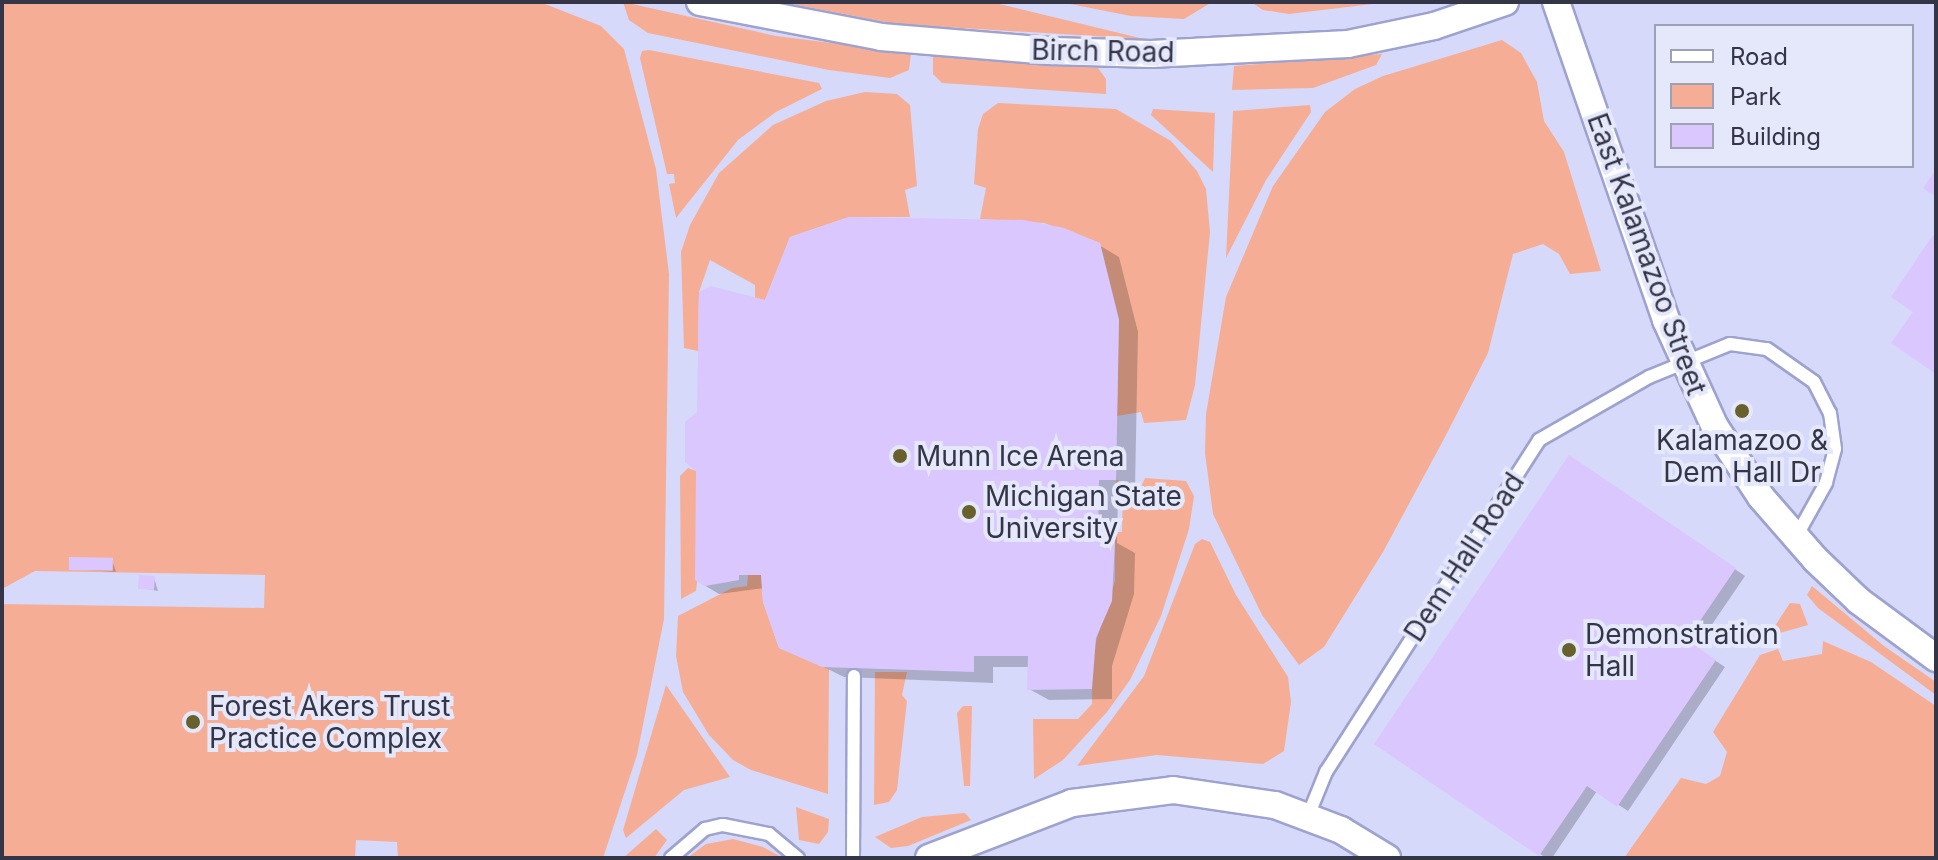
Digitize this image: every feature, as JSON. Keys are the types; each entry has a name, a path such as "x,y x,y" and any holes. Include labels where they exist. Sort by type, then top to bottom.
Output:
{"street":[{"name":"Birch Road","path":"700,2 881,37 1151,54 1348,44 1434,26 1505,2"},
{"name":"East Kalamazoo Street","path":"1556,2 1682,361 1731,452 1796,539 1859,601 1936,658"},
{"path":"929,858 1072,803 1139,791 1241,797 1308,816 1387,858"}],"lane":[{"name":"Dem Hall Road","path":"1308,816 1326,772 1539,440 1682,361 1730,344 1749,345 1785,357 1814,382 1830,413 1835,449 1826,483 1796,539"},
{"path":"853,858 854,676"},
{"path":"671,858 705,829 723,825 769,834 798,858"}],"shaded area":[{"name":"Michigan State University","path":"2,2 1936,2 1936,858 2,858"}],"green space":[{"path":"2,2 540,2 601,26 624,49 656,169 669,274 664,619 637,755 603,858 398,858 397,842 356,840 355,858 2,858 2,604 264,608 265,575 35,571 2,589"},
{"path":"623,2 776,36 911,53 909,70 890,78 829,70 648,33 629,20"},
{"path":"782,2 991,2 1144,39 896,24"},
{"path":"1060,2 1212,2 1184,19 1131,16"},
{"path":"1251,2 1389,2 1289,14 1263,10"},
{"path":"1502,40 1521,53 1537,82 1544,121 1564,152 1601,271 1570,274 1559,254 1543,244 1513,254 1488,353 1445,437 1383,552 1324,647 1299,665 1262,615 1213,514 1205,453 1206,414 1226,297 1273,186 1325,112 1355,89 1383,76"},
{"path":"642,51 819,83 822,89 776,112 738,140 676,218 669,184 675,183 674,174 667,174 640,58"},
{"path":"1382,54 1376,65 1313,88 1232,90 1234,66"},
{"path":"933,55 1098,68 1106,79 1106,94 942,83 933,74"},
{"path":"865,92 897,94 910,105 917,186 905,190 910,217 849,217 790,237 765,300 755,298 755,285 710,260 699,292 698,351 684,348 681,252 690,225 719,173 773,125 826,101"},
{"path":"998,103 1116,109 1171,141 1197,171 1206,189 1210,232 1195,385 1186,420 1144,423 1141,412 1117,416 1119,319 1100,243 1044,223 980,219 986,188 974,184 978,129 983,114"},
{"path":"1310,105 1311,112 1266,180 1226,258 1233,111"},
{"path":"1153,109 1215,113 1213,172 1151,115"},
{"path":"688,468 696,471 697,583 696,591 681,599 680,476"},
{"path":"1145,478 1186,481 1194,496 1189,529 1161,616 1130,680 1107,712 1063,760 1034,779 1033,719 1078,719 1092,704 1092,654 1115,581 1115,540 1105,539 1105,532 1122,532 1123,487 1116,487 1116,480 1141,487"},
{"path":"1202,539 1210,542 1236,595 1288,677 1291,702 1284,751 1263,764 1157,755 1077,766 1144,676 1195,544"},
{"path":"748,575 761,575 763,602 779,648 829,669 828,794 751,770 733,760 709,735 683,692 676,656 678,616 732,588 747,586"},
{"path":"1812,586 1884,646 1936,682 1936,695 1818,608 1807,595"},
{"path":"1790,603 1800,604 1808,625 1776,634 1773,629"},
{"path":"1823,641 1871,662 1936,706 1936,858 1624,858 1681,778 1706,784 1720,776 1727,752 1713,732 1760,655 1778,649 1783,661 1822,654"},
{"path":"875,672 907,672 902,695 907,701 897,790 889,802 874,805"},
{"path":"666,685 730,777 684,790 626,838 623,830"},
{"path":"963,706 972,706 970,786 964,786 957,713"},
{"path":"796,807 829,819 828,832 819,844 799,840"},
{"path":"965,813 971,820 908,846 891,848 875,837 922,817"},
{"path":"656,829 667,840 654,858 623,858"},
{"path":"733,839 763,847 783,858 687,858 706,844"}],"building":[{"path":"1936,169 1936,197 1923,188"},
{"name":"Munn Ice Arena","path":"849,217 1024,220 1064,228 1100,243 1119,320 1116,480 1099,480 1098,539 1115,540 1112,601 1096,638 1092,689 1027,690 1028,656 974,656 974,672 822,667 779,648 763,602 761,575 739,575 739,580 705,586 695,580 696,471 685,462 685,422 697,412 699,292 711,286 765,300 790,237"},
{"path":"1933,235 1936,237 1936,374 1891,343 1913,312 1891,297"},
{"name":"Demonstration Hall","path":"1569,455 1736,568 1687,640 1716,660 1617,807 1587,786 1539,856 1374,744"},
{"path":"69,557 113,558 113,571 69,570"},
{"path":"139,575 155,576 154,590 138,589"}],"place":[{"name":"Kalamazoo & Dem Hall Dr","path":"1742,411"},
{"name":"Munn Ice Arena","path":"900,456"},
{"name":"Michigan State University","path":"969,512"},
{"name":"Demonstration Hall","path":"1569,650"},
{"name":"Forest Akers Trust Practice Complex","path":"193,722"}]}
